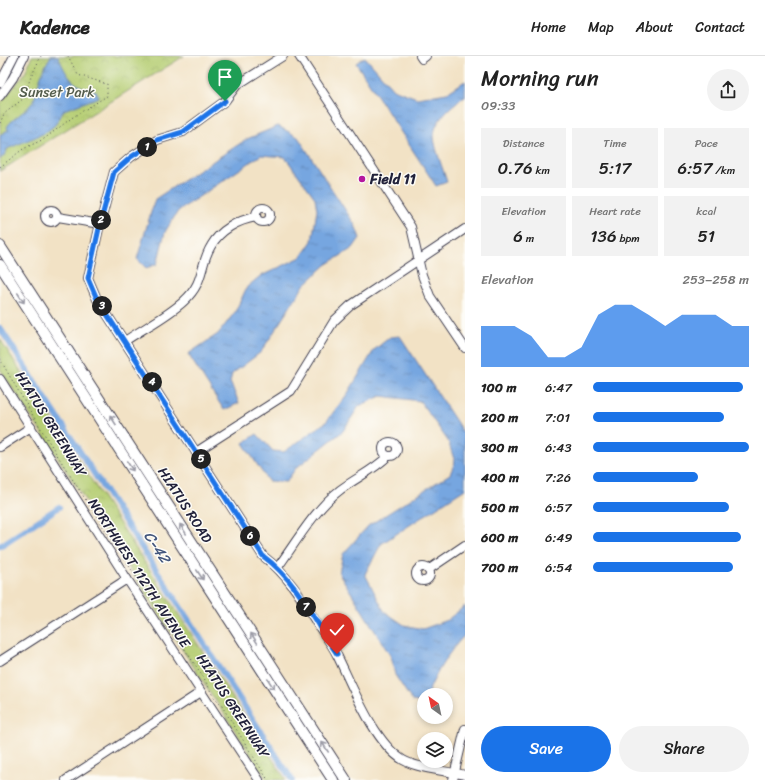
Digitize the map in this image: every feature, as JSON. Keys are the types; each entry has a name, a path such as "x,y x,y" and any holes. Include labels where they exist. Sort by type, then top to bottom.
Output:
{"main road":[{"name":"HIATUS ROAD","path":"0,246 346,780"},
{"name":"HIATUS ROAD","path":"0,265 333,780"},
{"path":"220,605 229,600"}],"street":[{"path":"0,83 14,56"},
{"path":"0,96 13,78 24,56"},
{"path":"283,56 237,85 225,101 183,132 157,140 131,157 114,172 100,224 88,278 97,299 125,340 263,556 278,567 294,587 337,654 358,702 388,748 403,760 454,776 465,775"},
{"path":"299,56 411,227 422,275 430,296 465,348"},
{"path":"58,217 100,224"},
{"path":"125,340 184,301 198,285 210,247 222,232 244,219 256,217"},
{"path":"196,452 291,391 334,321 352,305 465,229"},
{"name":"NORTHWEST 112TH AVENUE","path":"0,379 127,579 259,780"},
{"path":"0,447 31,427"},
{"path":"278,567 325,504 340,490 381,464 388,456"},
{"path":"428,570 465,545"},
{"path":"0,661 127,579"},
{"path":"66,780 201,692"},
{"path":"454,776 465,729"}],"path":[{"path":"0,123 4,114 24,98 30,79 41,56"},
{"path":"0,167 23,149 44,139 73,117 107,96 107,84 78,75 68,56"},
{"name":"HIATUS GREENWAY","path":"0,359 22,397 117,548 204,678 213,696 220,703 268,780"}],"green space":[{"name":"Sunset Park","path":"32,56 184,56 0,171 0,104 25,73"},
{"path":"0,339 286,780 267,780 0,369"}],"water":[{"path":"51,56 58,56 71,80 81,87 96,91 99,97 64,110 55,125 45,133 7,149 4,156 0,159 0,135 8,130 7,127 32,103 42,73"},
{"path":"365,57 393,89 417,98 447,93 465,81 465,96 440,119 435,131 434,137 436,147 447,182 436,186 356,63"},
{"path":"278,126 298,137 355,225 360,238 353,248 326,265 304,285 261,352 232,374 230,382 239,403 224,410 188,354 218,334 235,312 247,287 259,277 301,257 312,241 317,210 315,198 285,157 261,155 178,211 165,232 157,264 146,268 137,259 155,199 247,139"},
{"path":"400,336 465,435 465,489 381,544 365,574 384,611 404,625 423,629 447,620 465,606 465,635 453,648 443,663 430,688 417,688 417,702 412,701 395,675 391,657 339,573 343,554 368,526 450,474 455,462 448,441 420,401 381,396 359,406 343,431 296,468 286,482 268,481 243,443 257,434 273,451 284,452 326,422 348,393 374,350 390,337"}],"waterway":[{"name":"C-42","path":"0,328 292,780"},
{"path":"0,546 59,507"}],"place":[{"name":"Field 11","path":"362,179"}],"route":[{"path":"225,101 183,132 157,140 131,157 114,172 100,224 88,278 97,299 125,340 263,556 278,567 294,587 337,654"}]}
